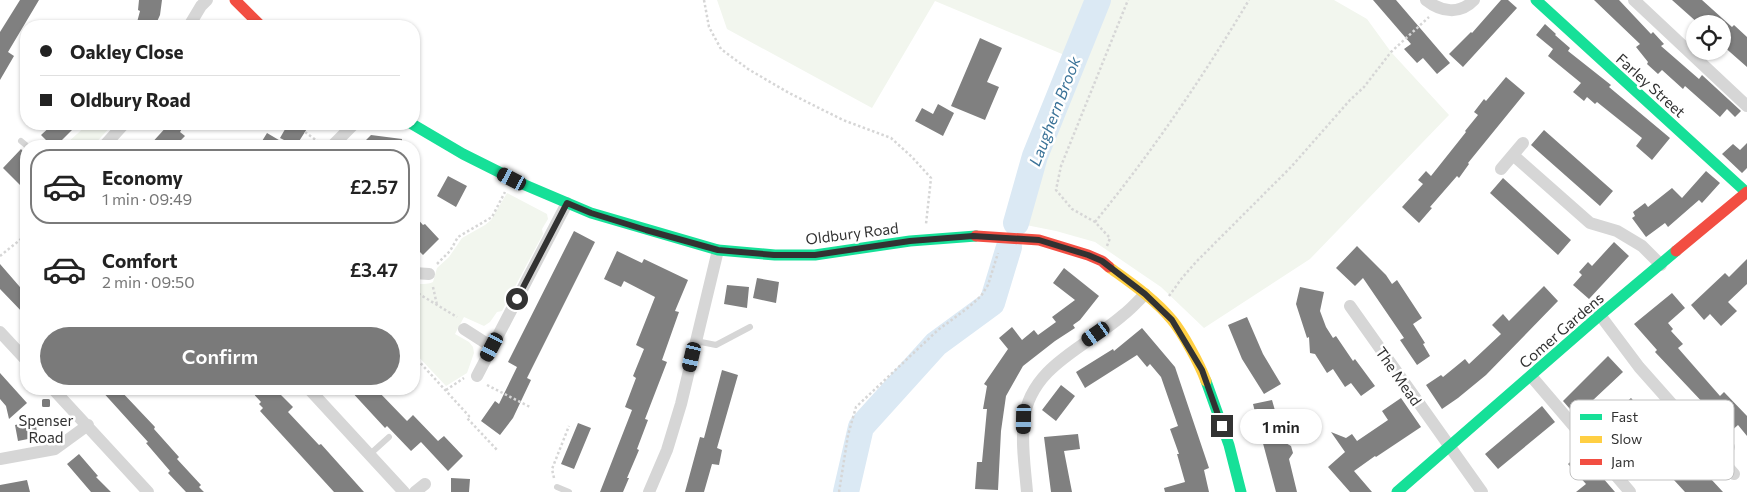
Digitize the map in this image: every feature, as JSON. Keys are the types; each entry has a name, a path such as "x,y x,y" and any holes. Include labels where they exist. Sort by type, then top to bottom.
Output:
{"street":[{"path":"193,20 207,0"},
{"path":"236,0 255,20"},
{"path":"1426,0 1439,8 1452,12 1469,6 1474,0"},
{"name":"Farley Street","path":"1536,0 1747,192"},
{"path":"1634,0 1747,106"},
{"name":"Oldbury Road","path":"420,129 512,179 567,203 637,228 718,250 774,255 815,255 924,240 973,236 1039,240 1102,261 1145,294 1172,320 1202,370 1229,444 1241,492"},
{"path":"109,140 119,130"},
{"path":"338,140 348,130"},
{"path":"1501,169 1524,143"},
{"path":"1513,155 1590,223 1617,231 1642,246 1661,265"},
{"name":"Comer Gardens","path":"1396,492 1600,315 1747,192"},
{"path":"476,379 567,203"},
{"path":"649,492 667,450 681,404 718,250"},
{"path":"420,271 431,270"},
{"path":"1027,492 1023,445 1024,419 1030,396 1044,376 1068,353 1123,316 1145,294"},
{"name":"The Mead","path":"1350,306 1482,492"},
{"path":"1600,315 1639,367 1668,400"},
{"path":"464,329 492,347"},
{"path":"0,332 20,354"},
{"path":"1531,376 1570,422"},
{"path":"59,395 148,492"},
{"path":"315,395 404,492"},
{"path":"0,460 55,449 88,425"},
{"path":"1620,480 1630,492"}],"lane":[{"path":"696,341 716,345 750,327"},
{"path":"370,454 389,438"},
{"path":"557,487 569,492"}],"path":[{"path":"704,0 709,27 721,49 748,69 789,93 843,120 891,138 912,157 931,178 924,240"},
{"path":"1102,261 1110,238 1095,222 1072,209 1056,190 1061,166 1128,0"},
{"path":"1095,222 1136,172 1249,0"},
{"path":"1159,308 1196,262 1291,167 1350,100 1364,87 1392,52 1439,8"},
{"path":"304,132 315,140"},
{"path":"431,270 443,260 458,237 492,217 512,179"},
{"path":"839,492 848,435 856,407 938,330 981,296 988,285 1003,238"},
{"path":"0,256 20,240"},
{"path":"420,295 467,323 464,329"},
{"path":"420,363 498,451"},
{"path":"446,391 476,379 530,407"},
{"path":"557,487 552,469 569,426"}],"shaded area":[{"path":"717,0 1334,0 1367,19 1391,52 1449,115 1310,259 1204,328 1161,287 1095,242 1056,231 1016,223 1035,156 1074,59 935,1 872,108 727,29"},
{"path":"81,130 108,130 98,140 70,140"},
{"path":"507,193 547,214 548,219 542,229 543,234 502,311 497,312 490,322 484,326 464,317 455,334 469,342 473,347 474,353 467,373 446,386 420,358 420,284 433,282 437,268 449,257 462,238 491,220"}],"building":[{"path":"20,0 39,0 27,20 20,20 20,32 8,52 14,56 0,80 0,32"},
{"path":"139,0 162,0 158,20 138,20 140,11 138,10"},
{"path":"1373,0 1396,0 1450,63 1437,74 1423,58 1417,63 1404,49 1411,44"},
{"path":"1501,0 1508,0 1517,8 1463,67 1449,54 1472,33"},
{"path":"1594,0 1619,0 1651,34 1653,32 1664,44 1661,46 1699,79 1702,75 1741,111 1735,117 1727,109 1720,117 1685,86 1683,89 1662,70 1658,74 1647,64 1648,62 1636,47 1640,44"},
{"path":"1672,0 1702,0 1719,15 1689,15"},
{"path":"1545,24 1570,48 1568,51 1611,85 1609,87 1670,138 1652,160 1636,146 1642,138 1597,102 1595,104 1587,97 1584,101 1573,92 1581,83 1548,56 1553,49 1536,35"},
{"path":"1734,25 1747,37 1747,67 1731,53 1731,26"},
{"path":"980,38 1002,48 987,82 999,87 985,120 951,106"},
{"path":"1506,77 1525,93 1468,163 1459,178 1457,176 1430,207 1432,208 1419,223 1402,207 1423,184 1418,180 1426,171 1431,176 1478,115 1474,112"},
{"path":"938,104 954,113 943,136 915,121 922,108 933,114"},
{"path":"46,130 72,130 62,140 46,140 41,135"},
{"path":"164,130 181,130 180,132 185,136 181,140 154,140"},
{"path":"285,130 306,130 300,140 284,140 280,138"},
{"path":"1544,130 1613,191 1600,206 1531,145"},
{"path":"267,133 279,140 263,140"},
{"path":"371,135 402,139 402,140 366,140"},
{"path":"1747,143 1747,168 1742,173 1722,154 1733,144 1740,150"},
{"path":"20,150 20,185 3,168"},
{"path":"1706,171 1720,183 1702,203 1699,200 1668,227 1665,223 1646,237 1632,218 1635,216 1633,212 1645,203 1648,207 1672,188 1682,198"},
{"path":"448,176 467,186 456,207 437,196"},
{"path":"1503,178 1571,240 1558,255 1490,193"},
{"path":"420,222 423,225 425,224 439,239 423,255 420,252"},
{"path":"574,231 595,242 527,378 531,380 513,418 500,435 481,421 495,401 499,404 517,367 508,362"},
{"path":"1614,242 1629,256 1589,299 1573,285 1582,275 1579,272 1588,262 1592,266"},
{"path":"1357,246 1386,275 1392,284 1397,280 1422,318 1413,324 1425,343 1423,344 1430,356 1417,365 1400,340 1404,338 1363,278 1355,286 1336,268"},
{"path":"617,251 642,263 644,259 688,280 675,311 679,312 662,360 667,362 645,419 648,420 637,449 639,450 627,478 629,478 623,492 600,492 632,410 625,407 636,378 633,376 644,349 636,345 655,297 624,281 621,287 604,279"},
{"path":"1747,259 1747,284 1728,302 1737,311 1721,326 1710,314 1704,320 1691,305 1725,273 1729,277"},
{"path":"0,264 20,287 20,310 0,289"},
{"path":"1064,268 1099,296 1080,320 1073,325 1075,328 1023,366 1006,396 1001,431 998,490 975,489 977,462 982,462 987,409 983,409 987,386 984,384 1008,349 999,338 1012,327 1022,340 1034,330 1038,335 1056,322 1052,317 1075,300 1053,283"},
{"path":"757,278 779,282 776,303 753,298"},
{"path":"727,285 749,287 747,308 724,304"},
{"path":"1544,286 1558,301 1486,375 1442,409 1426,385 1441,375 1443,377 1465,359 1469,364 1501,334 1492,325 1503,314 1509,321"},
{"path":"1300,287 1324,292 1320,311 1326,327 1333,338 1336,336 1353,361 1355,359 1375,386 1361,396 1351,383 1345,387 1333,369 1327,373 1315,354 1310,353 1309,337 1307,338 1296,304"},
{"path":"1672,293 1685,308 1668,323 1673,329 1671,331 1683,344 1678,348 1720,396 1724,392 1732,400 1700,400 1655,352 1657,350 1634,324"},
{"path":"1247,317 1263,354 1281,384 1264,394 1242,359 1228,325"},
{"path":"1142,328 1175,367 1209,468 1204,470 1209,492 1165,492 1164,488 1185,482 1177,454 1179,454 1170,429 1178,426 1161,377 1150,364 1147,367 1137,355 1085,388 1076,372 1113,349 1114,351"},
{"path":"1608,356 1623,372 1593,400 1570,400 1570,409 1563,401"},
{"path":"722,370 738,375 717,448 722,450 719,465 712,464 704,492 685,492 700,437 704,438"},
{"path":"0,373 27,403 9,419 6,406 0,399"},
{"path":"1061,385 1075,396 1056,421 1042,410"},
{"path":"105,395 125,395 155,427 154,429 179,457 177,459 201,485 199,487 204,492 186,492 168,473 170,471 146,443 148,442"},
{"path":"255,395 281,395 293,407 288,412 319,445 321,444 364,492 334,492 260,411 263,408 259,404 261,402"},
{"path":"355,395 382,395 407,421 413,415 438,441 444,436 463,456 448,471 421,442 411,451 387,426 385,428"},
{"path":"1401,398 1421,427 1354,471 1372,492 1350,492 1328,467 1345,452 1331,432 1346,438 1352,434 1357,441 1388,420 1382,411"},
{"path":"1272,400 1276,414 1283,412 1288,429 1270,434 1291,446 1293,453 1289,459 1297,492 1276,492 1253,404"},
{"path":"1734,402 1747,416 1747,436 1738,425 1734,429"},
{"path":"1542,406 1555,422 1498,469 1485,454"},
{"path":"35,421 38,437 18,441 15,425"},
{"path":"578,423 591,428 574,469 561,464"},
{"path":"1078,434 1080,449 1064,451 1072,492 1051,492 1044,437"},
{"path":"79,454 98,476 96,477 111,492 91,492 67,464"},
{"path":"451,478 470,479 469,492 451,492"},
{"path":"27,480 30,492 0,492 0,485"},
{"path":"1582,480 1605,480 1615,492 1576,492 1586,484"},
{"path":"1674,480 1712,480 1723,492 1685,492"}],"waterway":[{"name":"Laughern Brook","path":"1016,223 1035,156 1098,0"},
{"name":"Laughern Brook","path":"846,492 861,427 936,344 992,303 1009,247"}],"traffic: fast":[{"path":"1536,0 1746,192"},
{"path":"420,129 463,154 525,185 591,213 718,250 775,255 815,255 910,241 976,236"},
{"path":"1397,492 1676,251"},
{"path":"1206,381 1229,445 1241,492"}],"traffic: slow":[{"path":"1109,267 1150,298 1172,320 1191,349 1206,381"}],"traffic: jam":[{"path":"235,0 255,20"},
{"path":"1676,251 1747,192"},
{"path":"976,236 1039,240 1088,255 1102,261 1109,267"}],"place":[{"name":"Spenser Road","path":"46,403"}],"route":[{"path":"517,299 567,203 591,213 718,250 774,255 815,255 910,241 973,236 1039,240 1102,261 1145,294 1172,320 1202,370 1222,426"}]}
